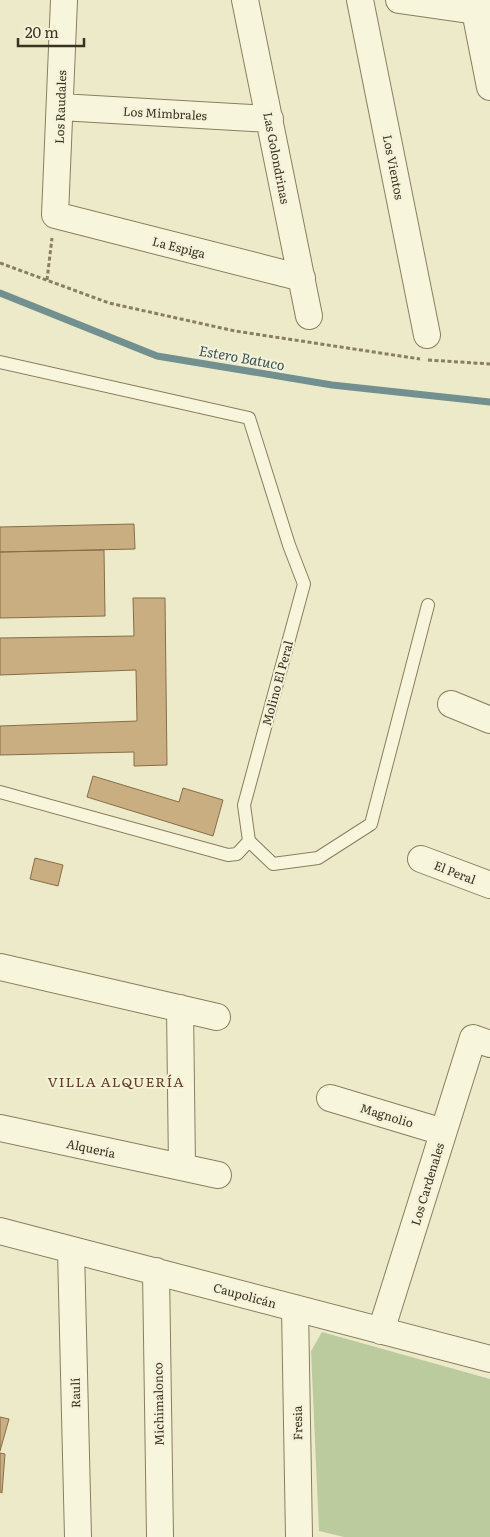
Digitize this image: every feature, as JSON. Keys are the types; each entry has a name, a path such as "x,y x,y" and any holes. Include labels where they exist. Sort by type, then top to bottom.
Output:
{"street":[{"name":"Los Raudales","path":"55,215 64,0"},
{"name":"Las Golondrinas","path":"245,0 309,316"},
{"name":"Los Vientos","path":"360,0 427,335"},
{"path":"399,0 485,12 490,87"},
{"name":"Los Mimbrales","path":"60,107 270,119"},
{"name":"La Espiga","path":"55,215 302,278"},
{"path":"451,704 490,720"},
{"name":"El Peral","path":"421,859 490,885"},
{"path":"0,967 217,1017"},
{"path":"180,1008 182,1167"},
{"name":"Los Cardenales","path":"381,1331 444,1132 481,1041"},
{"name":"Magnolio","path":"330,1098 444,1132"},
{"name":"Alquería","path":"0,1128 218,1175"},
{"name":"Caupolicán","path":"0,1231 490,1359"},
{"name":"Raulí","path":"72,1250 78,1537"},
{"name":"Michimalonco","path":"156,1272 160,1537"},
{"name":"Fresia","path":"294,1308 299,1537"}],"lane":[{"name":"Molino El Peral","path":"0,362 248,418 289,545 304,584 244,805 248,841"},
{"path":"0,792 228,855 237,854 248,841 273,864 318,858 371,824 428,605"}],"path":[{"path":"47,280 55,215"},
{"path":"0,263 109,303 234,331 423,360 490,364"}],"green space":[{"path":"322,1332 490,1379 490,1537 344,1537 319,1531 311,1351"}],"building":[{"path":"134,524 135,549 0,552 0,527"},
{"path":"104,550 105,616 0,618 0,552"},
{"path":"133,598 165,598 167,765 134,766 134,752 0,755 0,726 137,721 136,670 0,675 0,638 134,636"},
{"path":"93,776 179,802 183,788 223,800 213,836 87,797"},
{"path":"35,858 63,865 58,886 30,879"},
{"path":"0,1417 9,1419 0,1451"},
{"path":"0,1453 5,1454 2,1493 0,1492"}],"waterway":[{"name":"Estero Batuco","path":"0,293 157,356 332,385 490,402"}],"district":[{"name":"VILLA ALQUERÍA","path":"116,1081"}]}
